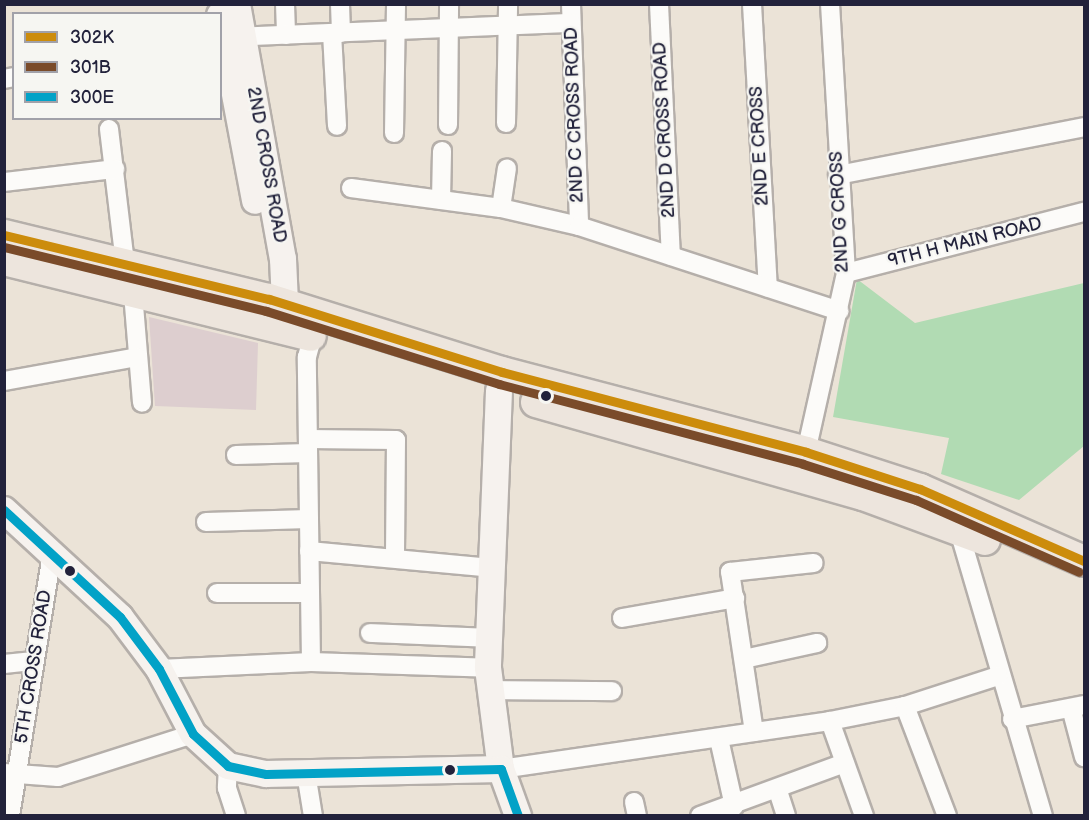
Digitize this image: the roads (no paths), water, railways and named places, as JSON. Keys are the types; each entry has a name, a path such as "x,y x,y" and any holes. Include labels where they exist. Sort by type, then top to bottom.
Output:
{"main road":[{"path":"4,234 125,264 278,314 499,391 863,495 959,518"},
{"path":"4,260 133,293 278,314"},
{"path":"315,327 806,452 959,518 1083,564"}],"street":[{"name":"2ND CROSS ROAD","path":"237,4 226,28 278,314"},
{"path":"285,4 286,35"},
{"path":"337,126 337,33 340,4"},
{"path":"394,133 396,4"},
{"path":"448,125 449,4"},
{"path":"506,123 508,4"},
{"name":"2ND C CROSS ROAD","path":"570,4 579,226"},
{"name":"2ND D CROSS ROAD","path":"660,4 671,256"},
{"name":"2ND E CROSS","path":"752,4 768,288"},
{"name":"2ND G CROSS","path":"806,452 846,273 838,176 830,4"},
{"path":"226,28 286,35 571,23"},
{"path":"838,176 1084,127"},
{"path":"110,129 125,264"},
{"path":"441,200 442,151"},
{"path":"501,208 507,168"},
{"path":"4,182 115,169"},
{"path":"351,188 501,208 579,226 839,311"},
{"name":"9TH H MAIN ROAD","path":"846,273 1084,212"},
{"path":"133,293 142,402"},
{"path":"310,662 307,357 315,327"},
{"path":"4,381 137,357"},
{"path":"499,391 491,568 489,679 501,769 518,816"},
{"path":"236,455 308,446 396,440 396,557"},
{"path":"4,510 120,617 159,669 193,734 228,766 245,772 501,769 830,721 905,706 998,676"},
{"path":"959,518 998,676 1043,816"},
{"path":"206,522 309,519"},
{"path":"309,551 396,557 491,568"},
{"name":"5TH CROSS ROAD","path":"10,816 11,773 34,661 52,555"},
{"path":"754,732 730,572 814,563"},
{"path":"217,593 310,593"},
{"path":"622,618 735,598"},
{"path":"370,633 489,638"},
{"path":"744,659 817,643"},
{"path":"4,664 34,661"},
{"path":"159,669 310,662 612,691"},
{"path":"905,706 947,816"},
{"path":"1012,719 1078,706 1084,757"},
{"path":"830,721 864,816"},
{"path":"11,773 58,777 193,734"},
{"path":"718,739 734,806"},
{"path":"706,815 778,791 844,763"},
{"path":"228,766 227,788 236,816"},
{"path":"306,773 313,816"},
{"path":"778,791 786,816"}]}
